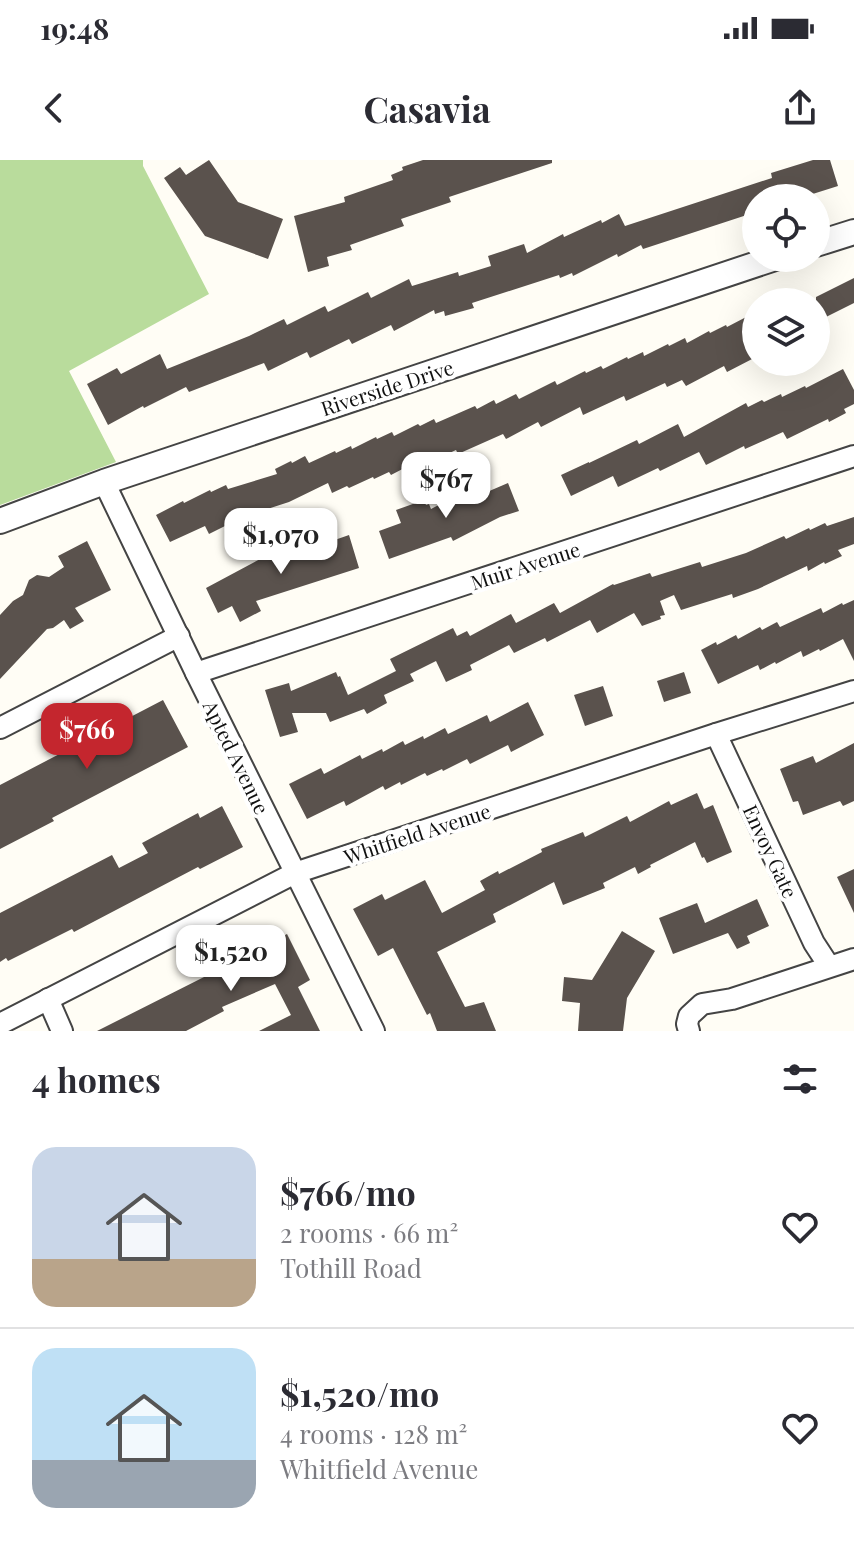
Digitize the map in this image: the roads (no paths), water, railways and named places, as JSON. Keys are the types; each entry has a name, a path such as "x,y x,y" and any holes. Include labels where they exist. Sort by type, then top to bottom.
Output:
{"street":[{"path":"830,240 854,232"},
{"name":"Riverside Drive","path":"0,521 104,482 742,269"},
{"name":"Muir Avenue","path":"196,673 854,456"},
{"name":"Apted Avenue","path":"104,482 374,1031"},
{"path":"0,728 179,636"},
{"name":"Whitfield Avenue","path":"0,1024 295,873 854,691"},
{"name":"Envoy Gate","path":"716,734 814,943 829,966"},
{"path":"689,1031 689,1016 702,1004 732,999 854,959"},
{"path":"48,999 62,1031"}]}
